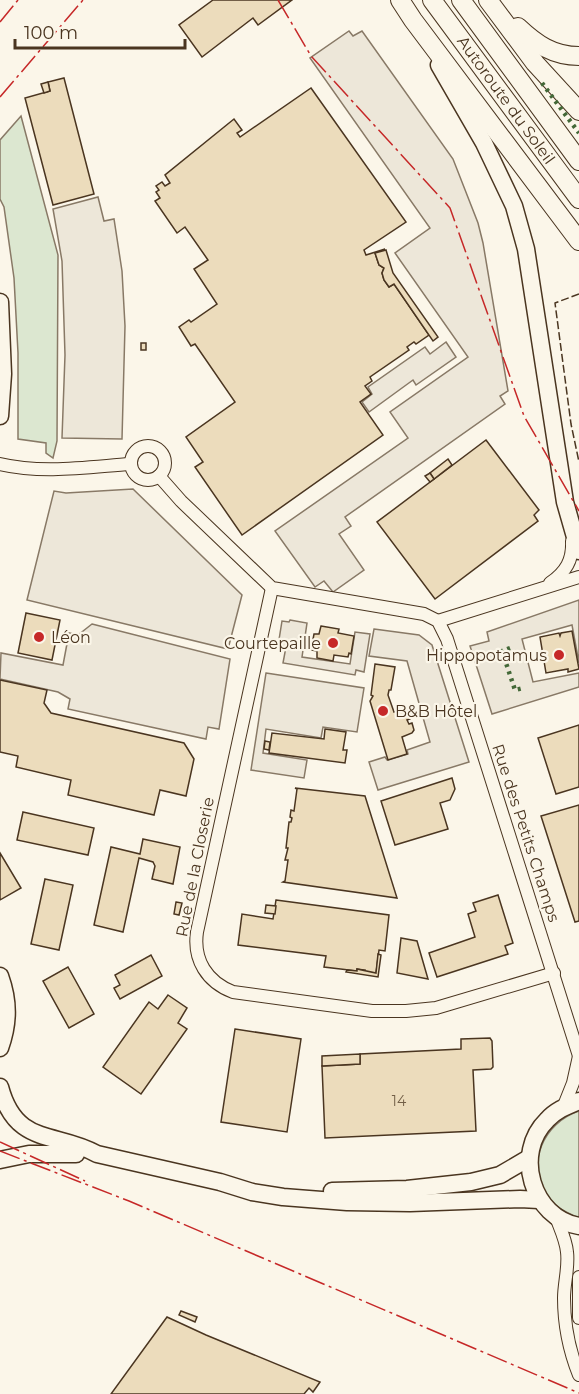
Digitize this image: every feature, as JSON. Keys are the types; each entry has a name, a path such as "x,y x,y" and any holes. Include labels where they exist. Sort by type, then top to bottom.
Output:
{"highway":[{"path":"400,0 579,241"},
{"name":"Autoroute du Soleil","path":"432,0 579,199"},
{"name":"Autoroute du Soleil","path":"461,0 579,161"},
{"path":"489,0 543,48 556,53 579,56"},
{"path":"489,0 536,63 579,111"}],"main road":[{"path":"413,20 484,142 514,206 526,249 565,502 579,551"},
{"path":"0,302 3,374 0,416"},
{"path":"0,976 5,990 8,1012 0,1048"},
{"path":"0,1087 7,1107 22,1125 46,1138 88,1149 97,1154 220,1182 252,1192 347,1202 539,1200"},
{"path":"579,1101 562,1107 546,1120 534,1138 529,1158 530,1180 539,1200 556,1217 579,1226"},
{"path":"0,1160 29,1154 97,1154"},
{"path":"220,1182 347,1191 407,1189 471,1182 500,1175 529,1158"}],"street":[{"path":"147,445 161,452 165,467 159,476 149,480 134,474 130,464 133,453 137,449 147,445"},
{"path":"0,464 11,467 60,470 130,464"},
{"path":"159,476 272,588 424,614 438,621 579,577"},
{"path":"540,590 566,569 573,553 572,531"},
{"name":"Rue de la Closerie","path":"272,588 197,932 196,948 205,972 216,983 233,992 385,1012 436,1008 554,973"},
{"name":"Rue des Petits Champs","path":"438,621 450,648 579,1056 573,1083 562,1107"},
{"path":"556,1217 564,1236 567,1252 565,1324 579,1375"},
{"path":"579,1277 579,1318"}],"green space":[{"path":"21,116 58,255 57,441 53,458 46,453 46,443 18,439 18,353 14,278 4,207 0,199 0,140"},
{"path":"579,1111 579,1218 562,1210 548,1197 541,1184 538,1158 547,1135 566,1117"}],"shaded area":[{"path":"349,31 353,36 362,31 453,159 478,223 483,243 508,391 500,396 505,404 345,517 351,526 339,534 364,570 333,592 324,581 315,587 275,531 408,438 390,412 468,357 395,253 430,228 310,58"},
{"path":"98,197 104,221 114,219 122,271 125,326 122,439 62,438 65,355 62,261 53,209"},
{"path":"446,342 456,357 416,385 413,380 369,412 362,402 372,394 368,387 425,347 430,354"},
{"path":"133,489 242,595 228,649 27,600 54,491 66,493"},
{"path":"579,600 579,663 572,625 522,639 533,682 579,673 579,687 492,714 470,646 489,641 487,632"},
{"path":"290,620 307,623 302,657 350,664 355,632 370,634 364,672 356,670 355,675 283,663 286,647 278,646 282,621 289,622"},
{"path":"92,624 230,659 219,729 208,727 206,739 68,709 70,699 58,692 0,679 1,653 63,665 69,633 78,635"},
{"path":"374,629 419,635 432,645 469,762 378,790 369,762 408,754 407,750 430,742 407,661 369,656"},
{"path":"266,673 364,688 357,732 323,727 321,738 266,729 263,753 307,760 304,778 251,770"}],"building":[{"path":"213,0 292,0 258,25 253,18 202,57 179,25"},
{"path":"64,78 94,194 53,205 25,98 50,91 48,82"},
{"path":"48,82 50,91 44,93 41,84"},
{"path":"311,88 406,222 364,250 366,255 385,249 375,253 379,265 384,268 382,273 384,280 389,287 394,284 429,335 407,347 409,350 370,377 372,381 365,386 371,394 360,402 383,435 242,535 195,467 203,462 186,437 235,402 195,344 191,346 179,327 189,320 191,322 217,304 194,269 208,260 185,227 177,233 155,201 160,198 156,192 159,190 156,186 162,182 165,186 170,183 165,175 234,119 242,130 237,133 240,137"},
{"path":"386,250 393,273 438,337 433,341 394,284 389,287 384,280 382,273 384,268 379,265 375,253"},
{"path":"141,343 146,343 146,350 141,350"},
{"path":"486,440 539,510 534,515 538,521 435,599 377,522"},
{"path":"448,459 452,465 434,479 430,473"},
{"path":"430,473 434,479 430,482 425,476"},
{"name":"Léon","path":"26,613 60,620 52,660 18,653"},
{"name":"Courtepaille","path":"321,626 339,629 338,633 354,636 351,654 349,653 348,657 334,655 333,661 317,658 317,651 311,650 314,634 319,634"},
{"name":"Hippopotamus","path":"572,631 579,669 546,673 540,637 559,633 560,636 561,633"},
{"name":"B&B Hôtel","path":"375,664 395,667 388,695 394,712 407,710 410,719 407,720 409,724 412,723 414,730 402,737 407,754 388,760 370,701 373,696 371,695"},
{"path":"0,680 47,690 44,703 51,713 184,743 194,759 186,796 160,790 154,815 68,795 71,780 16,767 18,756 0,752"},
{"path":"579,725 579,787 556,794 538,738"},
{"path":"325,729 346,732 343,750 347,750 345,763 269,753 272,733 324,739"},
{"path":"265,741 270,742 269,750 264,749"},
{"path":"452,778 455,789 450,800 440,803 448,829 395,845 381,801"},
{"path":"295,788 365,796 397,898 283,882 288,860 285,860 288,848 286,848 289,822 292,818 290,817 291,810 294,811 297,789"},
{"path":"579,805 579,921 575,922 541,816"},
{"path":"23,812 94,828 88,855 17,840"},
{"path":"143,839 180,847 173,884 152,879 155,866 153,862 139,858 123,932 94,925 111,847 140,854"},
{"path":"0,853 21,888 0,900"},
{"path":"45,879 73,885 59,950 31,944"},
{"path":"498,895 513,943 505,946 508,954 437,977 429,953 475,937 468,914 476,911 473,903"},
{"path":"276,900 389,915 385,951 379,950 376,973 324,967 326,956 238,945 242,914 273,919"},
{"path":"176,902 182,903 179,915 174,914"},
{"path":"266,905 276,906 275,914 265,913"},
{"path":"401,938 417,941 428,979 397,973"},
{"path":"378,954 381,955 378,977 346,972 347,970 357,971 357,969 376,973"},
{"path":"151,955 162,976 120,999 114,988 120,985 115,975"},
{"path":"68,967 94,1014 69,1028 43,981"},
{"path":"168,995 187,1008 178,1023 187,1029 141,1094 103,1067 149,1002 158,1009"},
{"path":"235,1029 301,1039 287,1132 221,1122"},
{"path":"490,1038 493,1067 473,1070 476,1131 325,1138 322,1066 360,1064 360,1054 461,1049 461,1039"},
{"path":"360,1054 360,1064 322,1066 322,1056"},
{"path":"181,1311 197,1317 195,1322 179,1315"},
{"path":"167,1317 320,1382 313,1392 309,1388 304,1394 111,1394"}],"hedge":[{"path":"542,83 579,133"},
{"path":"510,648 502,651 515,690 523,688"}],"fence":[{"path":"579,294 555,303 571,424 579,462"}],"power":[{"path":"0,22 18,0"},
{"path":"0,97 83,0"},
{"path":"278,0 311,56 450,208 524,416 579,511"},
{"path":"0,1142 85,1181"},
{"path":"0,1151 129,1201 579,1393"}],"place":[{"name":"Léon","path":"39,637"},
{"name":"Courtepaille","path":"333,643"},
{"name":"Hippopotamus","path":"559,655"},
{"name":"B&B Hôtel","path":"383,711"}]}
